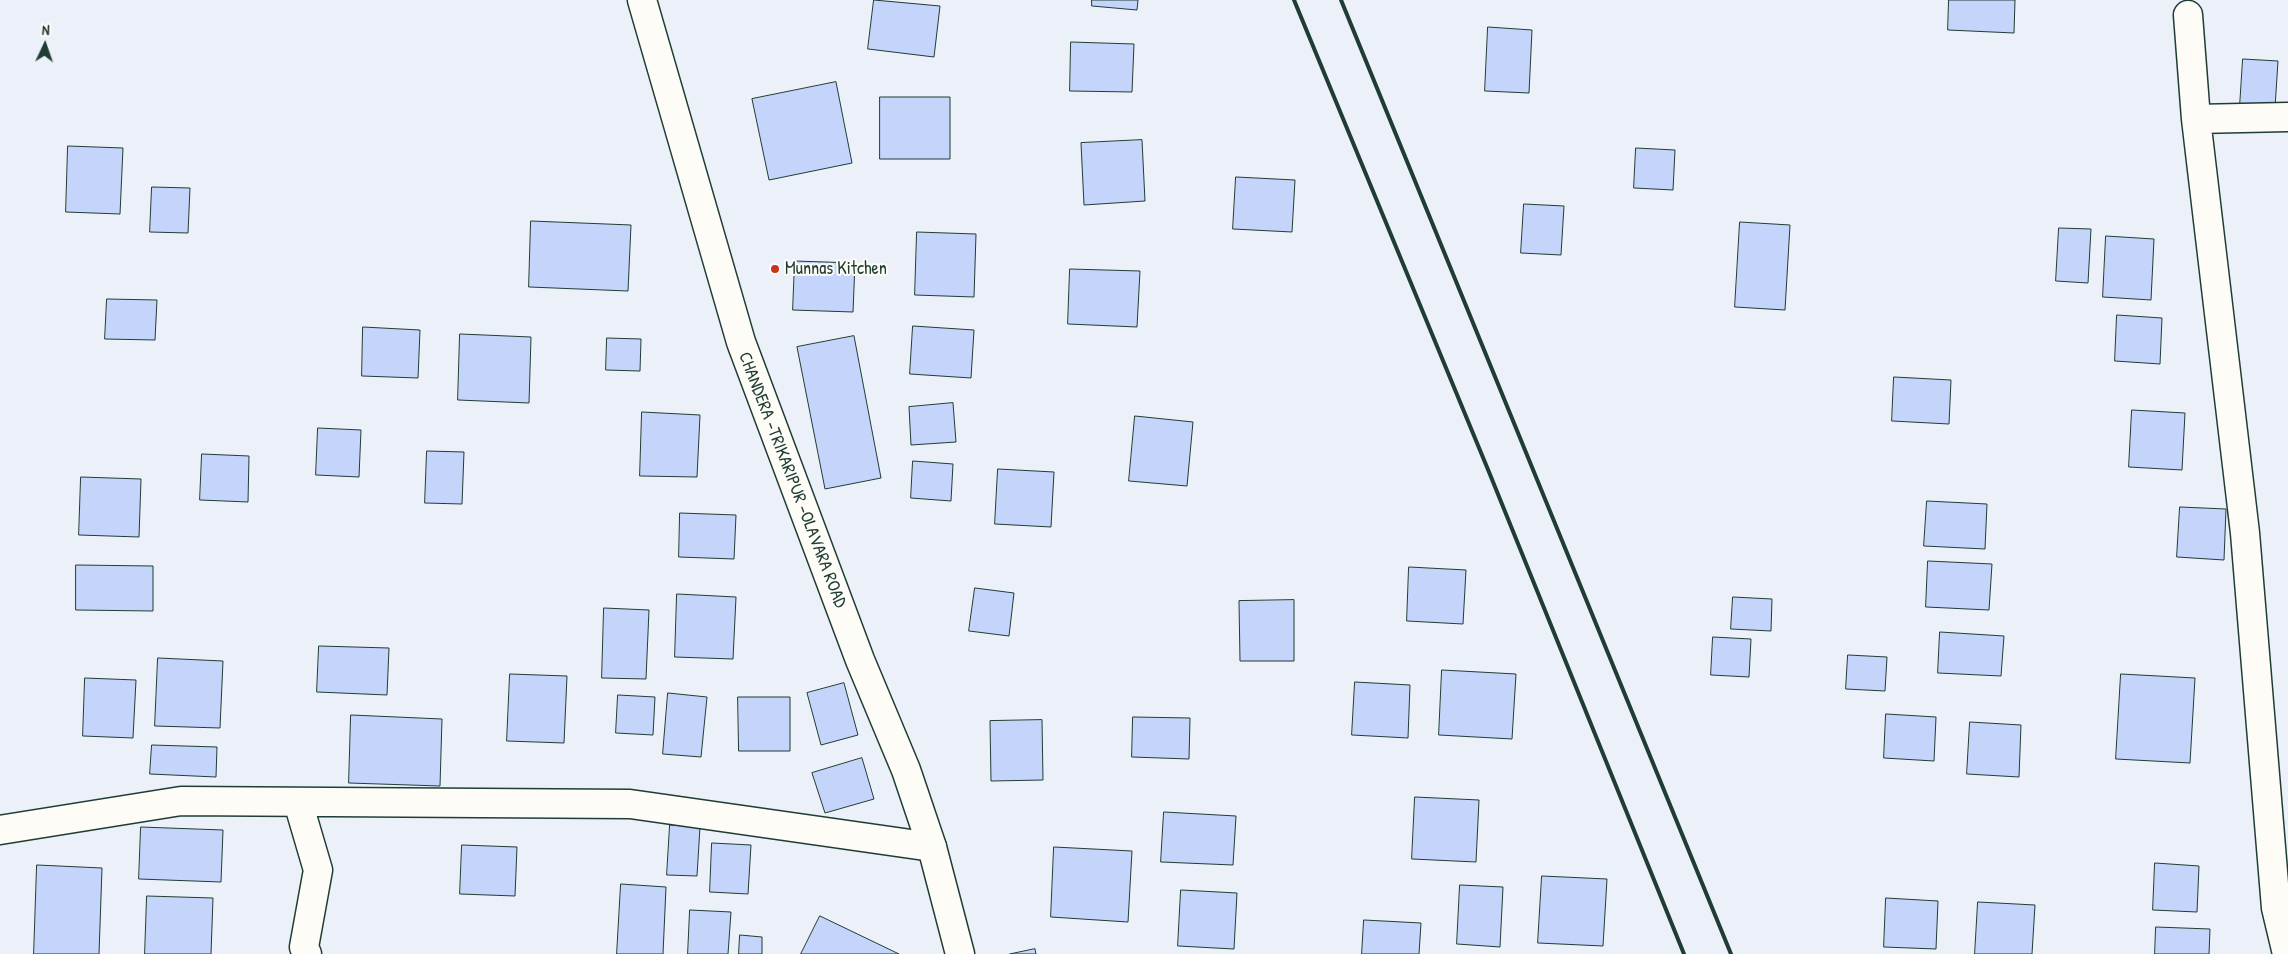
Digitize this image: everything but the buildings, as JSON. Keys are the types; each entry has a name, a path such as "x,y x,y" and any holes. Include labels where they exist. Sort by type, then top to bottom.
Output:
{"street":[{"name":"CHANDERA -TRIKARIPUR -OLAVARA ROAD","path":"642,0 741,342 860,660 906,770 932,847 960,954"},
{"path":"2188,15 2196,119 2245,533 2276,908 2287,954"},
{"path":"2196,119 2288,117"},
{"path":"0,830 181,801 630,804 932,847"},
{"path":"298,802 318,870 304,947 307,954"}],"railway":[{"path":"1294,0 1489,472 1684,954"},
{"path":"1341,0 1731,954"}],"place":[{"name":"Munnas Kitchen","path":"775,269"}]}
